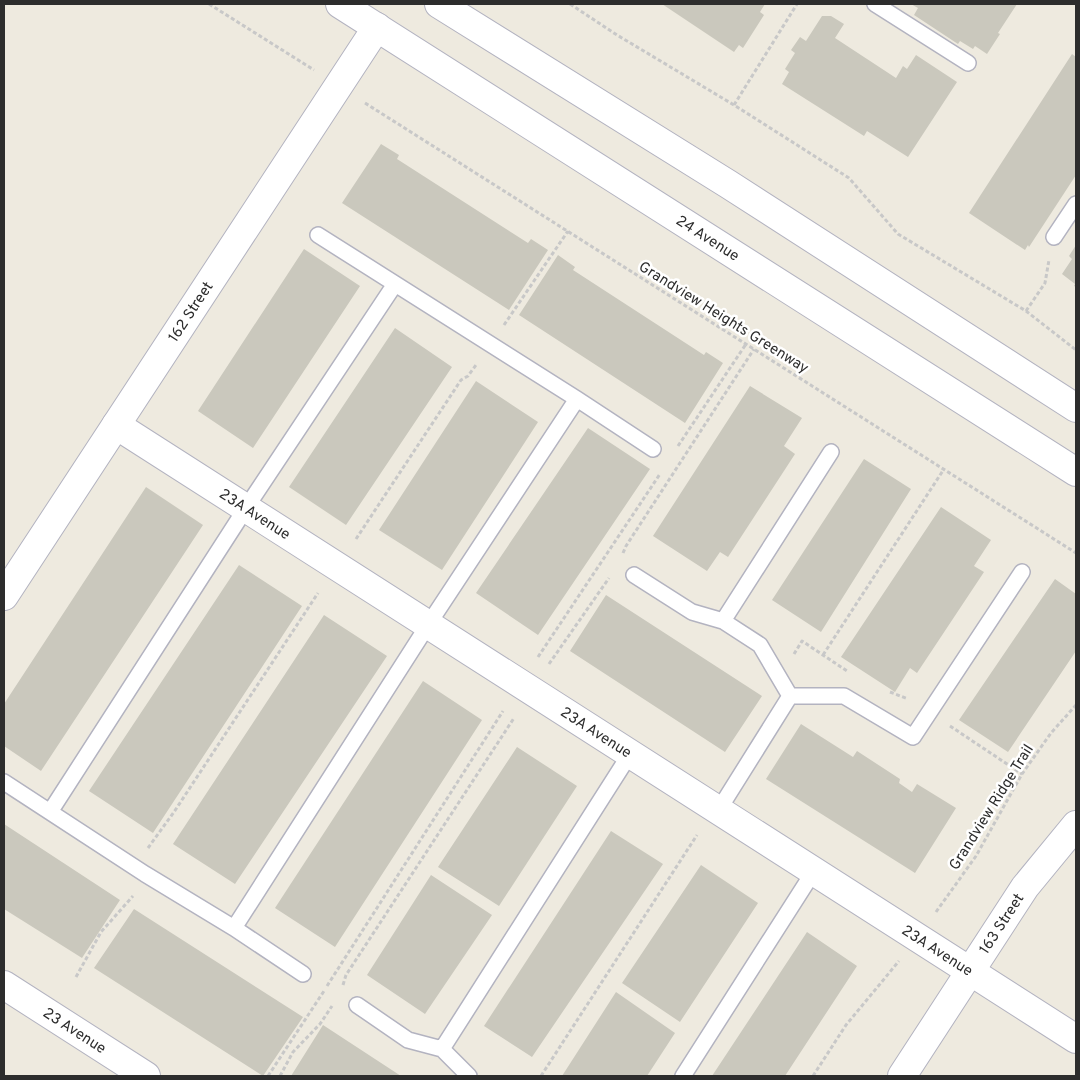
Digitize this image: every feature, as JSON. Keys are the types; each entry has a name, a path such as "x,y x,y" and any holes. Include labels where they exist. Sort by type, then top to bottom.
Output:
{"street":[{"name":"24 Avenue","path":"340,4 1076,472"},
{"path":"439,4 736,190 1076,408"},
{"name":"162 Street","path":"4,596 377,27"},
{"name":"23A Avenue","path":"116,425 1076,1039"},
{"name":"163 Street","path":"902,1076 1025,887 1076,825"},
{"name":"23 Avenue","path":"4,985 146,1076"}],"lane":[{"path":"875,4 968,63"},
{"path":"1054,237 1076,204"},
{"path":"318,235 653,449"},
{"path":"50,812 246,508 395,284"},
{"path":"234,928 428,625 577,399"},
{"path":"723,621 831,452"},
{"path":"790,696 844,696 913,737 1022,572"},
{"path":"634,575 692,612 723,621 760,645 790,696"},
{"path":"718,811 790,696"},
{"path":"442,1048 630,754"},
{"path":"4,782 303,974"},
{"path":"683,1076 814,871"},
{"path":"356,1005 408,1040 442,1048 469,1076"}],"path":[{"path":"210,4 316,71"},
{"path":"570,4 849,178 898,234 1026,311 1076,350"},
{"path":"734,105 798,4"},
{"name":"Grandview Heights Greenway","path":"359,99 1076,554"},
{"path":"356,539 461,380 468,376 568,231"},
{"path":"1026,311 1046,284 1054,237"},
{"path":"674,452 746,344"},
{"path":"622,554 754,350"},
{"path":"538,657 663,469"},
{"path":"822,655 944,469"},
{"path":"550,664 614,571"},
{"path":"76,977 101,932 136,893 145,874 143,854 174,812 318,593"},
{"name":"Grandview Ridge Trail","path":"932,917 976,856 1022,774 1051,733 1076,705"},
{"path":"268,1076 503,711"},
{"path":"341,994 346,975 514,718"},
{"path":"943,722 1022,774"},
{"path":"541,1076 697,835"},
{"path":"813,1076 846,1025 901,957"},
{"path":"280,1076 293,1052 320,1024 336,1001"}],"building":[{"path":"662,4 765,4 760,12 764,15 743,48 739,45 734,52"},
{"path":"911,4 1017,4 987,54 975,46 973,49 960,41 958,44 914,15 918,8"},
{"path":"822,16 831,16 844,24 835,38 896,78 903,66 907,69 916,55 957,82 908,157 867,131 864,136 782,84 789,72 785,69 795,53 791,50 800,37 806,41"},
{"path":"1072,54 1076,57 1076,175 1029,247 1028,245 1025,250 969,213"},
{"path":"381,144 399,155 397,159 528,243 531,239 548,250 509,310 342,203"},
{"path":"1076,245 1076,287 1074,286 1075,284 1062,274 1072,259 1069,256"},
{"path":"304,249 360,286 253,448 198,411"},
{"path":"558,255 575,267 573,270 704,355 706,352 723,363 685,423 519,315"},
{"path":"395,328 452,367 346,525 289,487"},
{"path":"476,381 538,422 442,570 379,530"},
{"path":"750,386 802,418 784,446 795,454 728,557 720,552 707,571 653,536"},
{"path":"588,428 650,469 538,635 476,593"},
{"path":"864,459 911,489 821,632 772,600"},
{"path":"146,487 203,525 41,771 4,746 4,704"},
{"path":"941,507 991,540 974,566 984,572 917,673 910,668 895,692 841,657"},
{"path":"239,565 302,606 153,833 89,791"},
{"path":"1055,579 1076,594 1076,651 1008,752 959,720"},
{"path":"606,595 762,696 725,752 570,651"},
{"path":"324,615 387,656 235,884 173,844"},
{"path":"423,681 482,720 335,947 275,908"},
{"path":"801,724 853,757 857,751 900,779 899,783 912,792 917,784 956,808 915,873 766,779"},
{"path":"517,747 577,786 499,906 438,867"},
{"path":"4,824 120,900 82,958 4,909"},
{"path":"611,831 663,864 532,1057 484,1026"},
{"path":"701,865 758,903 680,1022 622,983"},
{"path":"431,875 492,915 425,1014 367,975"},
{"path":"134,909 303,1017 263,1076 94,968"},
{"path":"807,932 857,966 785,1076 712,1076"},
{"path":"616,992 675,1033 647,1076 562,1076"},
{"path":"323,1025 401,1076 291,1076"}]}
